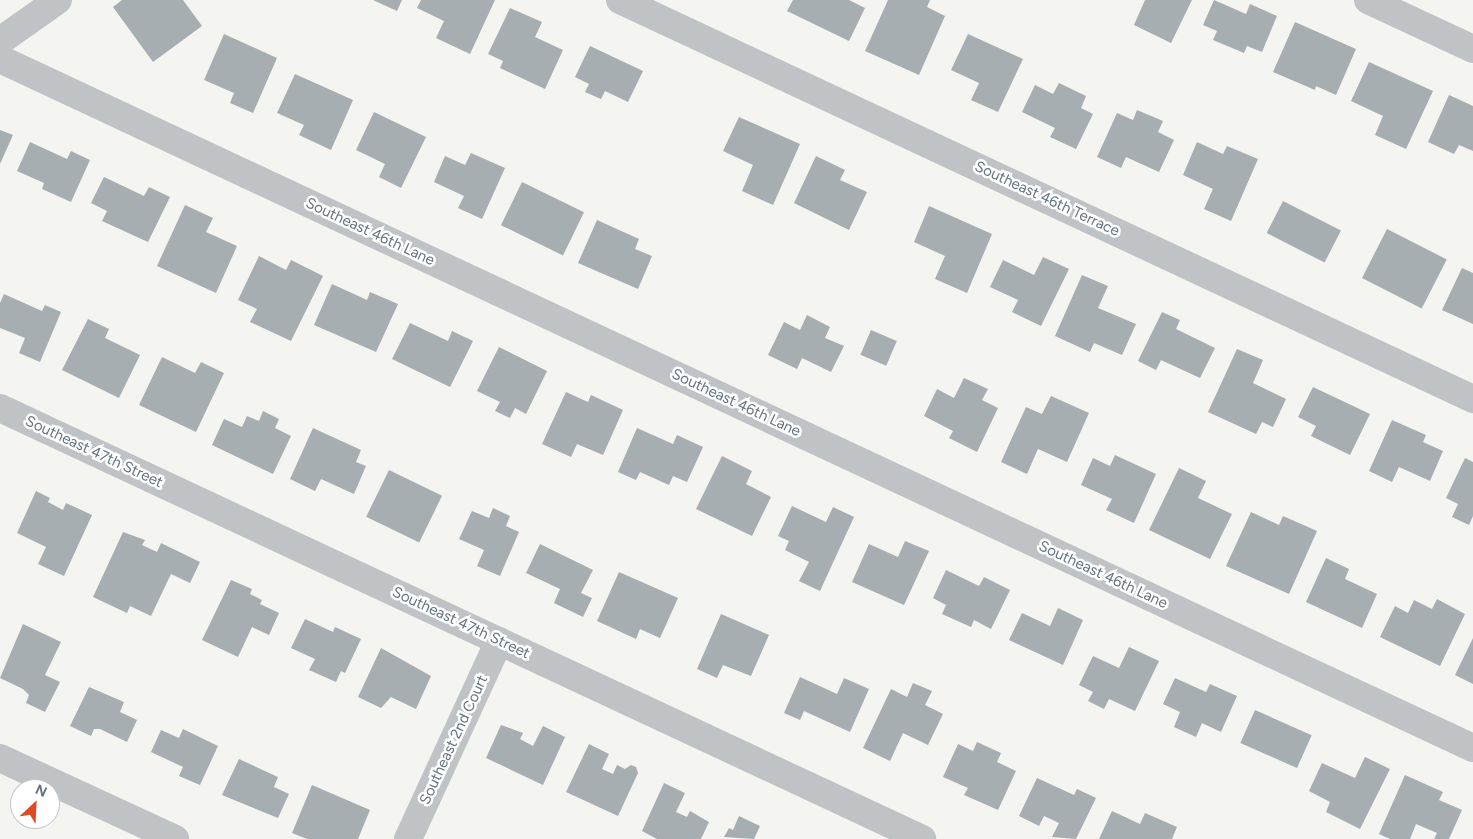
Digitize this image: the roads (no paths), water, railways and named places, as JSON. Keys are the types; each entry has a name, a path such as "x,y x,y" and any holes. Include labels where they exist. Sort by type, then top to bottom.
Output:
{"street":[{"path":"0,40 58,0"},
{"name":"Southeast 46th Terrace","path":"620,0 1473,399"},
{"path":"1368,0 1473,49"},
{"name":"Southeast 46th Lane","path":"0,59 1473,748"},
{"name":"Southeast 47th Street","path":"0,408 922,839"},
{"name":"Southeast 2nd Court","path":"408,839 499,641"},
{"path":"0,758 175,839"}]}
